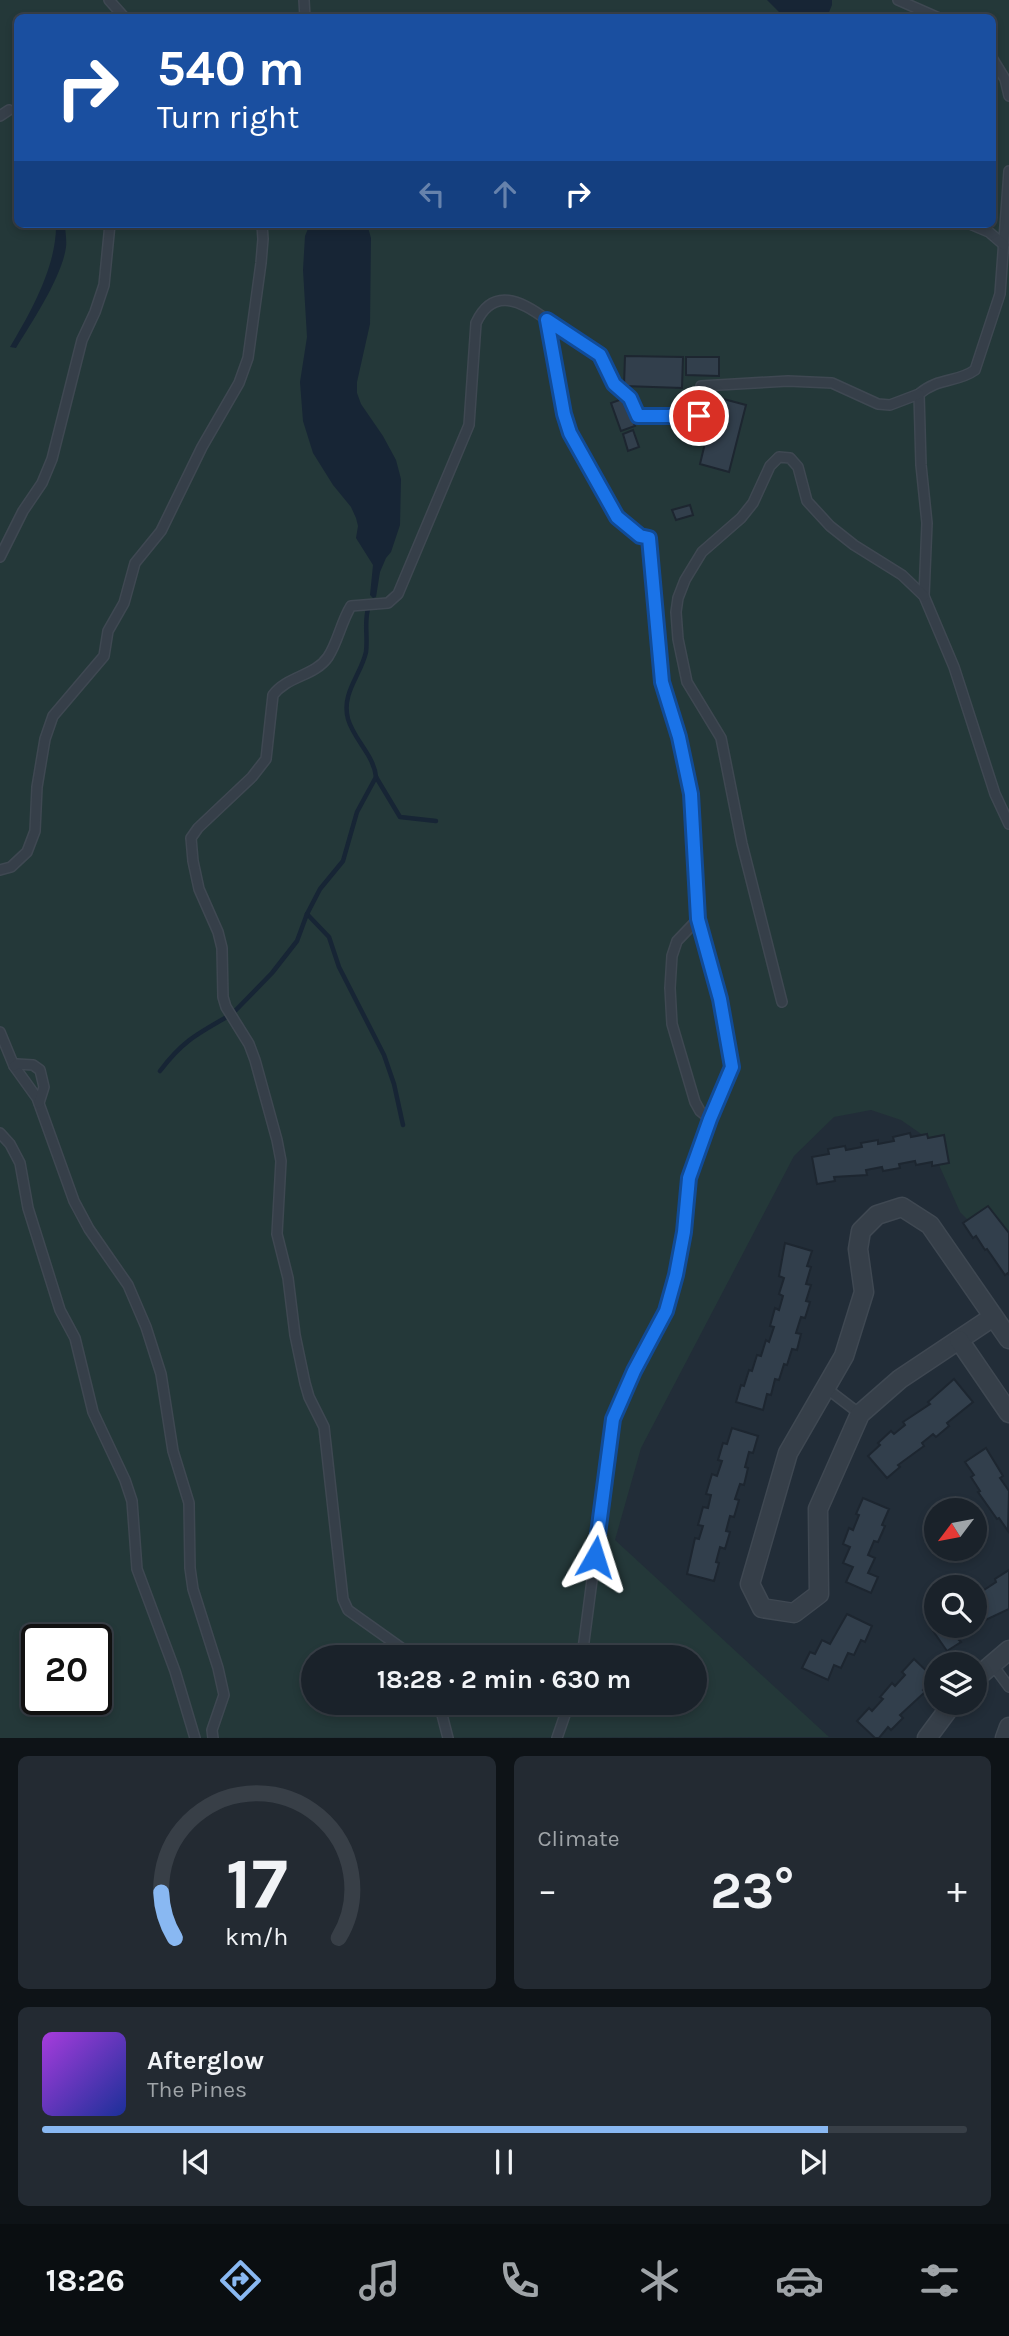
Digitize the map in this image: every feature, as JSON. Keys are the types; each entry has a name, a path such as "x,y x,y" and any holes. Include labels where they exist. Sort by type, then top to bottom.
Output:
{"street":[{"path":"993,1317 900,1379 860,1414 818,1509 819,1594 794,1613 762,1608 750,1584 788,1453 844,1356 864,1292 858,1249 861,1231 877,1215 902,1207 930,1225 1009,1339"},
{"path":"959,1340 1009,1413"},
{"path":"987,1668 1009,1650"},
{"path":"928,1738 944,1715"},
{"path":"1005,1738 1009,1727"}],"lane":[{"path":"109,0 121,14"},
{"path":"898,0 930,14"},
{"path":"996,64 1005,79 1009,96"},
{"path":"398,1645 348,1609 343,1599 324,1427 305,1383 295,1335 288,1278 277,1234 281,1185 279,1150 255,1060 223,997 222,948 199,889 191,838 198,828 252,777 266,759 273,695 278,689 315,668 328,657 343,618 351,606 388,603 398,594 469,425 476,323 480,314 493,303 511,300 529,307 600,355 614,384 630,398 638,416 699,416 701,386 788,380 832,383 878,404 890,405 919,394 942,380 966,377 975,370 1000,295 1009,171"},
{"path":"0,557 23,511 42,483 51,459 82,340 104,285 110,228"},
{"path":"0,870 11,867 27,852 35,831 37,788 45,739 53,716 104,656 108,631 124,603 135,563 161,531 197,457 239,383 248,358 261,263 262,228"},
{"path":"980,228 989,232 1004,245"},
{"path":"547,320 570,433 617,517 640,536 649,538 662,682 679,737 691,794 698,919 720,999 732,1067 689,1178 684,1232 666,1311 634,1371 613,1419 584,1645"},
{"path":"919,394 921,466 927,523 924,596"},
{"path":"782,1002 742,844 720,738 687,682 678,639 676,612 678,598 702,552 741,518 753,503 769,466 779,457 790,458 798,467 807,501 830,526 854,545 902,575 924,596 954,667 995,794 1009,824"},
{"path":"698,919 677,941 672,956 670,1013 695,1102 700,1111 710,1119"},
{"path":"0,1032 14,1066 38,1103 74,1200 89,1229 128,1285 146,1327 161,1374 173,1451 189,1503 193,1589 224,1695 212,1730 213,1738"},
{"path":"14,1066 33,1065 40,1070 44,1087 38,1103"},
{"path":"0,1133 10,1144 20,1163 28,1208 60,1310 75,1338 93,1412 132,1501 137,1569 175,1671 195,1738"},
{"path":"826,1388 860,1414"},
{"path":"992,1664 1009,1687"},
{"path":"442,1715 447,1738"},
{"path":"557,1738 565,1715"}],"green space":[{"path":"0,0 1009,0 1009,1261 960,1212 927,1138 901,1120 871,1110 834,1117 794,1156 641,1448 615,1540 829,1737 0,1738"}],"water":[{"path":"767,0 832,0 828,14 781,14"},
{"path":"56,228 65,228 66,247 59,272 16,348 10,347 41,288 55,240"},
{"path":"308,228 368,228 371,238 370,324 357,393 396,460 401,479 400,525 391,552 380,572 376,597 373,598 370,595 373,565 356,538 356,518 313,453 303,421 300,382 307,337 303,270 305,236"}],"building":[{"path":"625,356 683,357 682,388 624,386"},
{"path":"686,357 719,357 719,376 686,375"},
{"path":"716,397 746,405 729,472 700,464"},
{"path":"625,398 635,426 621,431 611,403"},
{"path":"633,430 639,447 628,451 623,434"},
{"path":"690,505 693,515 676,520 672,510"},
{"path":"910,1133 911,1137 927,1134 928,1138 944,1135 949,1163 932,1166 932,1162 916,1165 915,1161 899,1164 900,1168 866,1170 867,1175 834,1177 835,1181 817,1184 812,1157 829,1154 828,1149 845,1146 846,1150 862,1147 861,1143 894,1141 893,1137"},
{"path":"988,1206 1009,1233 1009,1275 1005,1275 987,1249 985,1250 976,1236 973,1238 963,1223"},
{"path":"785,1243 812,1251 807,1266 811,1267 806,1284 811,1285 806,1301 810,1302 796,1333 801,1334 797,1350 792,1349 779,1380 775,1379 763,1410 736,1402 741,1385 744,1386 749,1370 752,1371 757,1355 761,1356 774,1327 770,1326 775,1308 779,1310 783,1296 779,1294 784,1278 779,1276"},
{"path":"954,1379 973,1402 947,1423 949,1426 936,1437 933,1434 922,1443 924,1446 898,1465 900,1467 887,1478 868,1456 891,1431 894,1434 905,1425 903,1422 930,1404 928,1402"},
{"path":"732,1428 758,1436 753,1453 749,1452 744,1485 740,1484 735,1499 739,1500 734,1517 730,1516 726,1531 730,1532 725,1549 720,1547 714,1581 687,1574 695,1538 699,1539 703,1526 698,1525 703,1507 708,1508 711,1495 706,1494 712,1474 717,1476 722,1461 718,1460 723,1443 727,1444"},
{"path":"986,1448 1009,1491 1008,1531 987,1505 987,1498 982,1498 978,1492 980,1491 971,1477 974,1475 965,1462"},
{"path":"863,1498 889,1509 878,1542 874,1541 868,1555 875,1558 868,1573 878,1577 871,1593 846,1582 853,1567 843,1563 850,1547 843,1544 849,1528 853,1530"},
{"path":"1009,1570 1009,1609 987,1619 987,1588 996,1582 995,1579"},
{"path":"847,1614 872,1626 865,1642 861,1640 854,1655 848,1653 841,1668 834,1665 828,1680 802,1668 810,1652 815,1654 822,1640 830,1644"},
{"path":"938,1638 962,1638 959,1640 961,1642 947,1651"},
{"path":"914,1659 924,1668 924,1693 900,1715 903,1718 891,1730 888,1727 879,1738 875,1738 857,1721 869,1708 872,1711 892,1683 895,1686 905,1675 902,1672"}],"waterway":[{"path":"235,1011 272,973 297,941 320,889 343,861 357,812 376,777 372,762 351,727 347,710 349,692 366,652 368,609"},
{"path":"376,777 400,817 436,821"},
{"path":"307,914 329,937 339,967 384,1055 403,1125"},
{"path":"160,1071 189,1040 225,1018"}],"route":[{"path":"595,1557 613,1419 634,1371 666,1311 684,1232 689,1178 732,1067 720,999 698,919 691,794 679,737 662,682 649,538 640,536 617,517 570,433 547,320 600,355 614,384 630,398 638,416 699,416"}]}
